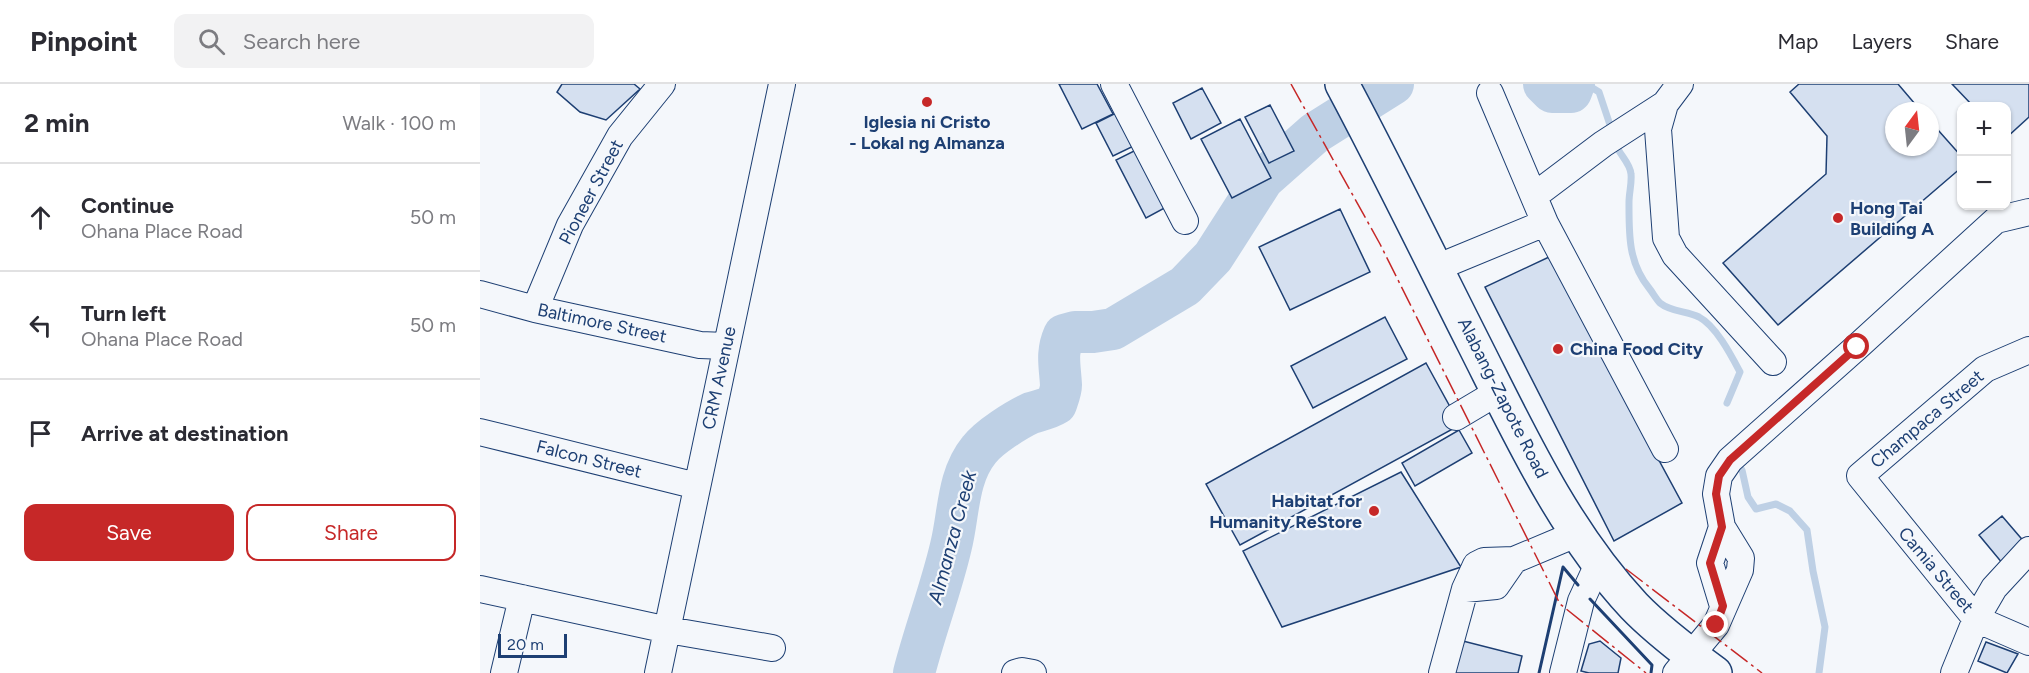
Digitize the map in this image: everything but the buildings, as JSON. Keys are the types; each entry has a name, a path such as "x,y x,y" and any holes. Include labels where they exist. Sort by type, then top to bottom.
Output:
{"highway":[{"name":"Alabang-Zapote Road","path":"1346,91 1498,392 1576,534 1598,564 1636,608 1694,667"}],"street":[{"name":"Pioneer Street","path":"535,309 570,225 620,136 662,84"},
{"name":"CRM Avenue","path":"658,673 782,84"},
{"path":"1114,84 1185,221"},
{"path":"1490,93 1545,223 1665,449"},
{"path":"1534,196 1672,94"},
{"path":"1672,94 1658,129 1666,238 1675,255 1773,362"},
{"path":"1694,667 1716,625 1740,570 1741,558 1722,527 1716,494 1719,476 1730,460 1996,220 2029,212"},
{"path":"1436,268 1545,223"},
{"name":"Baltimore Street","path":"480,294 535,309 700,345 726,346"},
{"name":"Champaca Street","path":"1860,476 1985,369 2029,350"},
{"path":"1456,417 1498,392"},
{"name":"Falcon Street","path":"480,432 697,486"},
{"name":"Camia Street","path":"1860,476 1976,619 2029,642"},
{"path":"1442,673 1465,590 1496,586 1514,560 1576,534"},
{"path":"1954,673 1976,619 1994,588 2029,550"},
{"path":"1563,673 1581,601 1598,564"},
{"path":"480,589 668,630 772,648"},
{"path":"504,673 522,598"},
{"path":"1015,673 1022,670 1033,673"}],"waterway":[{"name":"Almanza Creek","path":"914,673 947,562 966,472 979,450 996,434 1025,416 1056,404 1061,387 1059,354 1064,335 1113,329 1185,286 1213,257 1263,179 1315,133 1393,84"},
{"name":"Almanza Creek","path":"1544,84 1552,92 1571,92 1574,84"},
{"name":"Almanza Creek","path":"1586,84 1599,92 1612,131"},
{"name":"Almanza Creek","path":"1615,142 1631,174 1630,236 1637,268 1660,303 1699,317 1711,327 1722,342 1740,372 1727,403"},
{"name":"Almanza Creek","path":"1742,470 1748,497 1756,509 1776,504 1790,511 1807,530 1825,627 1819,673"}],"wall":[{"path":"1539,673 1563,567 1578,585"},
{"path":"1590,599 1652,665 1651,673"}],"power":[{"path":"1291,84 1380,244 1560,604 1646,673"},
{"path":"1626,569 1762,673"}],"place":[{"name":"Iglesia ni Cristo - Lokal ng Almanza","path":"927,102"},
{"name":"Hong Tai Building A","path":"1838,218"},
{"name":"China Food City","path":"1558,349"},
{"name":"Habitat for Humanity ReStore","path":"1374,511"}],"route":[{"path":"1716,625 1723,606 1710,563 1722,527 1716,494 1719,476 1730,460 1857,347"}]}
